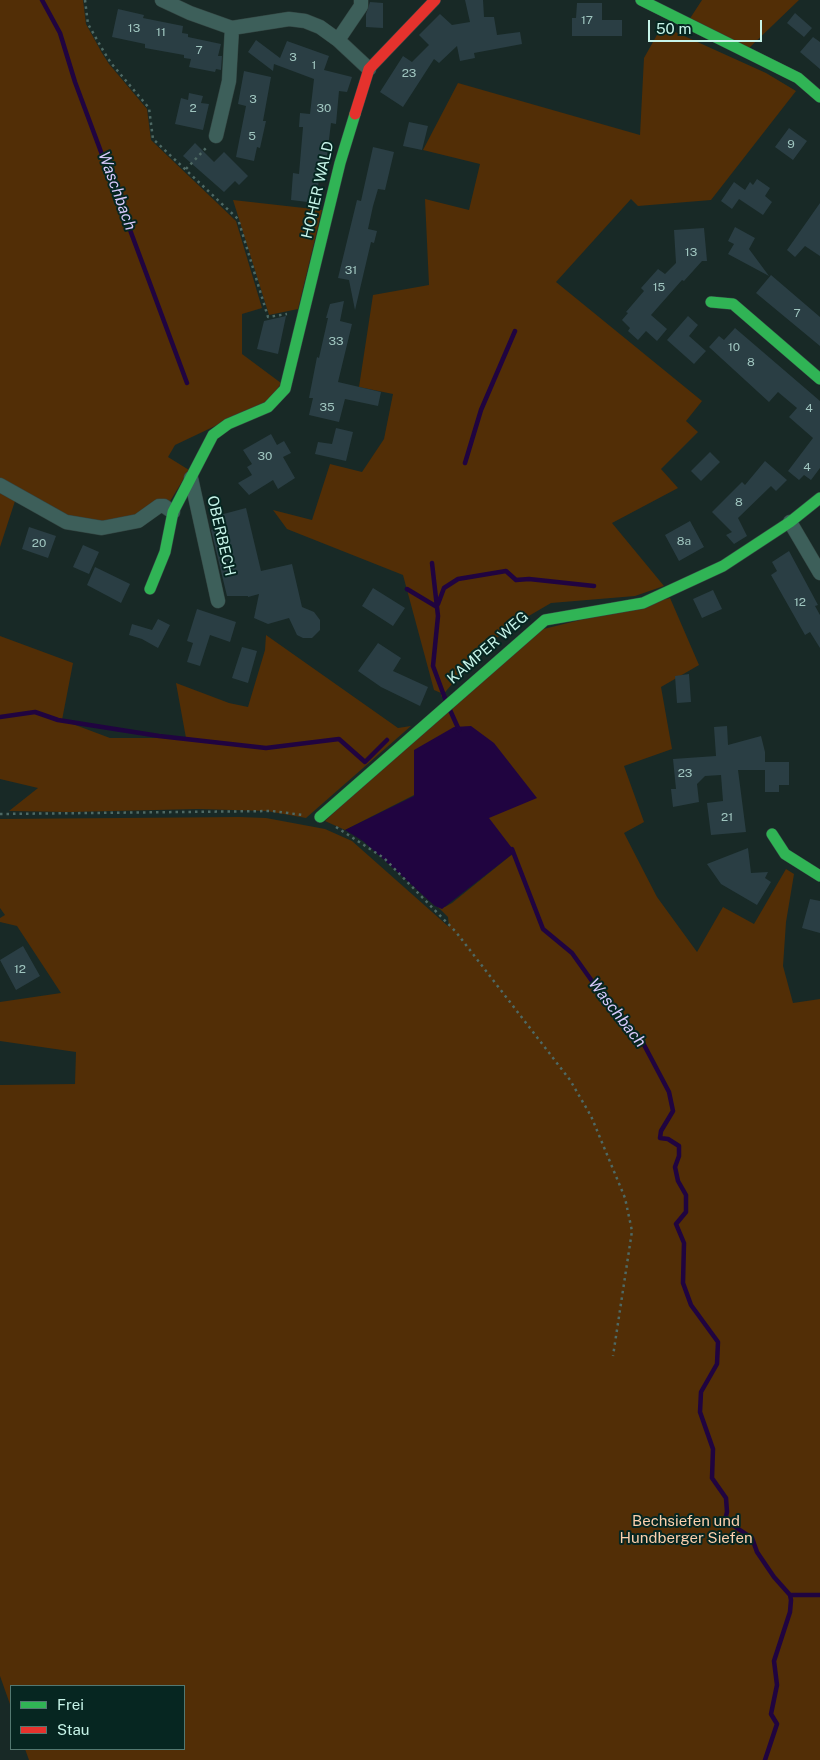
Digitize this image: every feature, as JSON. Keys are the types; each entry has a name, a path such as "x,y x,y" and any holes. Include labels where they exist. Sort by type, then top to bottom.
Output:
{"street":[{"path":"162,0 190,13 232,28 289,19 320,27 338,40 368,69"},
{"path":"338,40 361,6 361,0"},
{"name":"HOHER WALD","path":"268,407 278,400 285,389 340,162 368,69 435,0"},
{"path":"641,0 798,78 820,97"},
{"path":"216,136 230,81 232,28"},
{"path":"711,302 733,304 820,379"},
{"name":"OBERBECH","path":"150,589 165,552 173,512 213,435 228,424 268,407"},
{"name":"OBERBECH","path":"191,478 218,601"},
{"path":"0,485 66,522 102,528 138,521 159,506 164,506 173,512"},
{"name":"KAMPER WEG","path":"320,817 545,620 643,603 723,566 790,522 820,498"},
{"path":"790,522 820,573"},
{"path":"772,834 786,854 812,873 820,876"}],"path":[{"path":"85,0 88,24 104,52 149,108 153,139 238,219 268,317 305,312"},
{"path":"186,169 216,136"},
{"path":"0,814 272,811 320,817 384,858 456,932 570,1080 592,1116 625,1198 632,1231 613,1356"}],"green space":[{"path":"0,0 83,0 86,24 102,53 147,109 151,140 236,221 262,308 242,314 242,354 281,383 272,399 175,445 168,457 189,470 169,503 146,513 105,522 75,520 0,478"},
{"path":"702,0 799,0 748,49 689,20"},
{"path":"662,26 766,73 796,91 711,200 638,206 631,199 556,282 702,401 686,421 698,432 661,469 678,488 612,523 664,586 635,596 551,603 515,624 481,650 441,697 441,693 434,690 403,575 287,529 273,510 312,520 330,464 362,472 384,439 393,394 359,387 373,295 429,285 425,199 469,210 480,164 423,150 458,83 640,135 644,58"},
{"path":"233,200 322,210 298,309 269,315"},
{"path":"0,492 15,501 0,547"},
{"name":"Bechsiefen und Hundberger Siefen","path":"670,598 699,665 661,687 672,749 624,766 644,822 624,833 657,897 697,952 723,907 754,924 786,869 794,874 786,922 783,966 793,1003 820,999 820,1760 29,1760 25,1750 185,1750 185,1685 10,1685 10,1704 0,1676 0,1085 75,1084 76,1052 0,1041 0,1002 61,993 17,926 0,922 0,918 5,915 0,908 0,819 239,817 266,818 325,829 352,841 449,927 448,917 438,907 445,907 452,903 515,852 414,750 414,795 345,830 325,821 523,634"},
{"path":"266,635 398,728 411,726 306,818 267,811 198,809 70,812 9,811 38,788 0,779 0,636 73,663 62,720 110,738 186,738 176,683 229,703 248,707 265,650"}],"shaded area":[{"path":"471,726 494,743 537,798 489,818 515,852 442,909 435,906 363,841 345,830 414,796 414,750 454,727"}],"building":[{"path":"465,0 483,0 484,17 494,17 497,35 520,32 522,44 474,53 475,58 460,61 457,46 439,63 434,59 403,107 380,92 403,56 412,62 429,45 419,35 440,14 452,25 470,22"},
{"path":"370,2 383,3 383,28 366,27 366,14"},
{"path":"577,3 602,3 602,20 622,20 622,36 572,36 572,18 576,18"},
{"path":"118,9 144,15 143,18 183,26 182,33 188,34 188,37 221,44 218,56 222,56 221,70 216,69 215,72 189,67 191,59 184,58 184,55 145,48 145,44 112,37"},
{"path":"795,13 812,28 804,37 787,23"},
{"path":"813,37 820,42 820,69 800,52"},
{"path":"256,40 280,58 287,41 329,56 324,70 352,77 347,92 339,91 336,124 331,123 326,164 321,163 316,203 291,200 293,173 299,174 303,127 299,127 300,113 310,114 314,79 274,64 273,71 248,52"},
{"path":"244,71 271,77 263,121 266,121 260,148 257,147 254,161 236,157 246,106 238,104"},
{"path":"189,93 203,96 201,103 209,104 203,130 175,124 181,98 188,100"},
{"path":"409,122 428,126 422,150 403,146"},
{"path":"789,128 807,141 793,160 775,147"},
{"path":"195,143 214,162 224,152 248,176 239,185 235,181 224,192 183,156"},
{"path":"373,147 394,152 385,190 378,189 373,206 368,229 377,231 374,243 371,242 355,310 349,280 338,278 357,200 361,201"},
{"path":"757,179 770,188 765,196 772,202 763,215 739,199 732,209 721,201 734,182 745,190 750,182 753,185"},
{"path":"820,203 820,256 805,246 795,257 787,250"},
{"path":"735,227 755,238 749,249 769,276 728,254 734,244 728,241"},
{"path":"704,228 707,261 702,261 684,281 682,280 651,315 667,329 657,341 646,331 638,340 628,331 630,328 622,320 628,313 626,312 644,291 641,288 658,269 665,274 676,263 674,230"},
{"path":"771,275 820,317 820,346 756,293"},
{"path":"344,301 340,321 352,324 338,382 381,392 378,406 345,399 339,422 309,415 313,398 309,398 330,304"},
{"path":"286,316 278,354 257,349 264,321"},
{"path":"688,316 698,325 689,336 706,351 694,364 667,340"},
{"path":"735,328 820,401 820,468 811,480 804,475 799,480 788,471 813,438 789,417 797,408 778,392 769,402 709,347 719,336 724,340"},
{"path":"336,428 353,432 346,461 315,454 318,442 332,444"},
{"path":"271,434 277,445 284,441 291,453 283,457 295,478 278,489 273,480 249,495 238,483 252,475 247,467 252,464 243,450"},
{"path":"710,452 720,462 701,481 691,471"},
{"path":"765,461 787,480 776,491 771,486 738,518 747,536 734,544 726,535 732,532 712,512 742,482 745,485"},
{"path":"246,508 261,571 292,564 302,607 314,612 320,620 320,630 312,638 303,638 297,635 289,618 268,624 254,618 259,594 248,597 227,596 211,530 219,528 216,516"},
{"path":"690,521 704,547 679,561 665,535"},
{"path":"29,527 56,536 48,558 22,549"},
{"path":"83,545 99,552 89,574 73,567"},
{"path":"789,551 818,605 815,606 820,615 820,648 810,632 805,635 771,575 777,571 772,562"},
{"path":"95,567 130,584 121,603 87,585"},
{"path":"373,588 405,608 393,626 362,606"},
{"path":"713,590 722,609 702,618 693,599"},
{"path":"197,609 236,622 230,642 210,635 200,666 187,662 193,643 187,641"},
{"path":"158,619 170,625 158,648 142,639 129,635 132,624 152,630"},
{"path":"378,643 401,658 393,671 428,687 420,706 381,687 358,671"},
{"path":"242,647 257,651 248,683 232,678"},
{"path":"689,674 691,702 677,703 675,676"},
{"path":"727,726 728,745 761,736 765,752 765,770 738,770 746,832 711,835 707,803 723,801 721,775 705,776 697,784 699,802 673,807 671,789 676,789 673,759 716,756 714,727"},
{"path":"765,762 789,762 789,785 779,785 779,792 765,792"},
{"path":"748,848 751,873 768,872 765,878 771,882 757,905 721,884 707,864"},
{"path":"810,899 820,901 820,933 802,928"},
{"path":"23,946 40,976 16,990 0,960"}],"waterway":[{"name":"Waschbach","path":"42,0 60,33 75,82 187,383"},
{"path":"465,463 481,410 515,331"},
{"name":"Waschbach","path":"432,563 438,616 433,666 446,701"},
{"path":"438,604 444,588 458,579 506,571 516,580 529,579 594,586"},
{"name":"Waschbach","path":"407,589 437,607"},
{"name":"Waschbach","path":"450,710 459,730"},
{"path":"0,717 35,712 58,720 159,736 266,748 339,739 365,762 387,740"},
{"name":"Waschbach","path":"512,849 543,929 572,953 609,1005 642,1041 669,1092 673,1111 661,1131 660,1138 668,1139 679,1146 679,1156 675,1167 678,1181 686,1195 686,1212 676,1224 684,1243 683,1283 691,1305 718,1342 717,1364 701,1392 700,1412 713,1449 712,1478 726,1498 727,1512 725,1520 752,1538 757,1552 774,1577 790,1595 791,1600 790,1612 774,1661 777,1685 771,1714 777,1724 765,1760"},
{"path":"790,1595 820,1595"}],"traffic: fast":[{"path":"641,0 798,78 820,97"},
{"path":"150,589 165,552 173,512 213,435 228,424 268,407 285,389 340,163 355,114"},
{"path":"711,302 733,304 820,379"},
{"path":"320,817 545,620 643,603 723,566 790,522 820,498"},
{"path":"772,834 785,854 820,876"}],"traffic: jam":[{"path":"355,114 369,69 435,0"}]}
